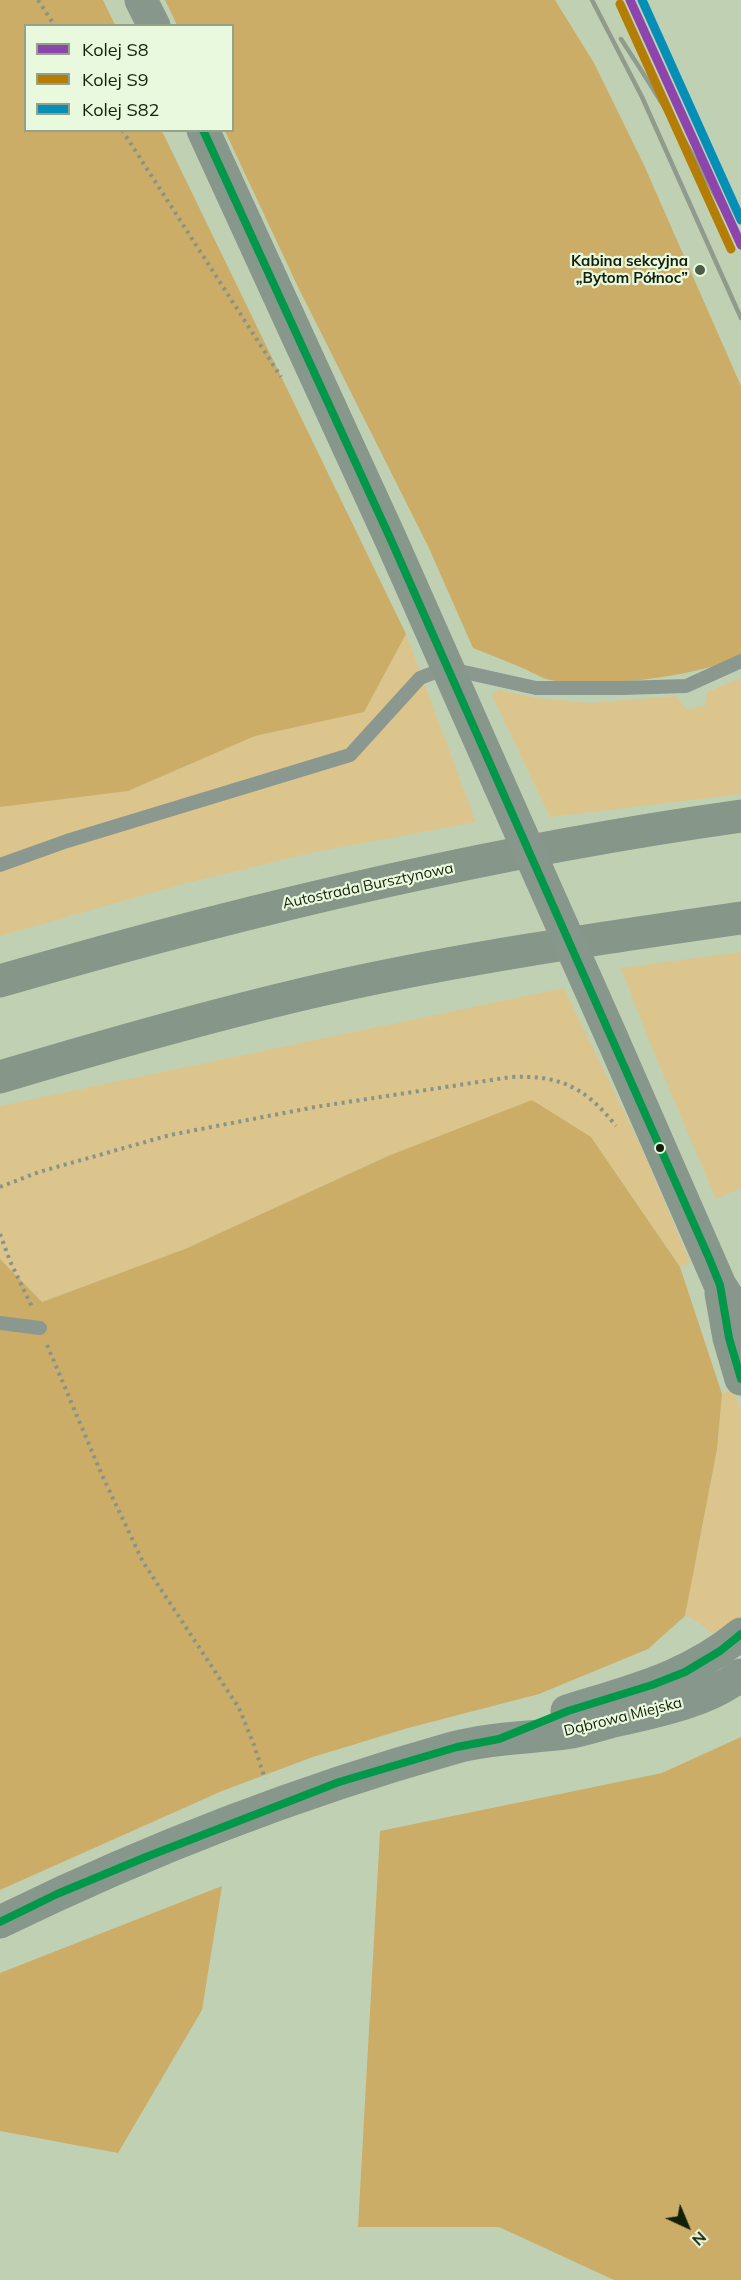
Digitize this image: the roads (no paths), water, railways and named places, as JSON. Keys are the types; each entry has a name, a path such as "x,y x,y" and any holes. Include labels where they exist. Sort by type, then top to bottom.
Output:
{"highway":[{"name":"Autostrada Bursztynowa","path":"0,981 156,936 398,878 594,838 741,816"},
{"path":"0,1077 200,1020 325,989 516,952 741,918"}],"street":[{"path":"141,0 153,24"},
{"path":"204,132 391,540 720,1285 741,1318"},
{"path":"720,1285 729,1338 741,1379"},
{"name":"Dąbrowa Miejska","path":"499,1739 568,1711 652,1685 685,1672 720,1651 741,1634"},
{"name":"Dąbrowa Miejska","path":"0,1922 57,1894 274,1805 361,1775 457,1747 499,1739 567,1733 659,1711 700,1697 741,1675"}],"lane":[{"path":"0,865 67,841 350,755 420,678 446,668 536,688 622,688 686,686 741,661"},
{"path":"0,1323 40,1328"}],"railway":[{"path":"592,0 642,97 741,318"},
{"path":"621,39 685,141 741,247"}],"rail line":[{"name":"S8","path":"630,0 741,245"},
{"name":"S82","path":"642,0 741,220"},
{"name":"S9","path":"620,4 731,249"}],"place":[{"name":"Kabina sekcyjna „Bytom Północ”","path":"700,270"}]}
